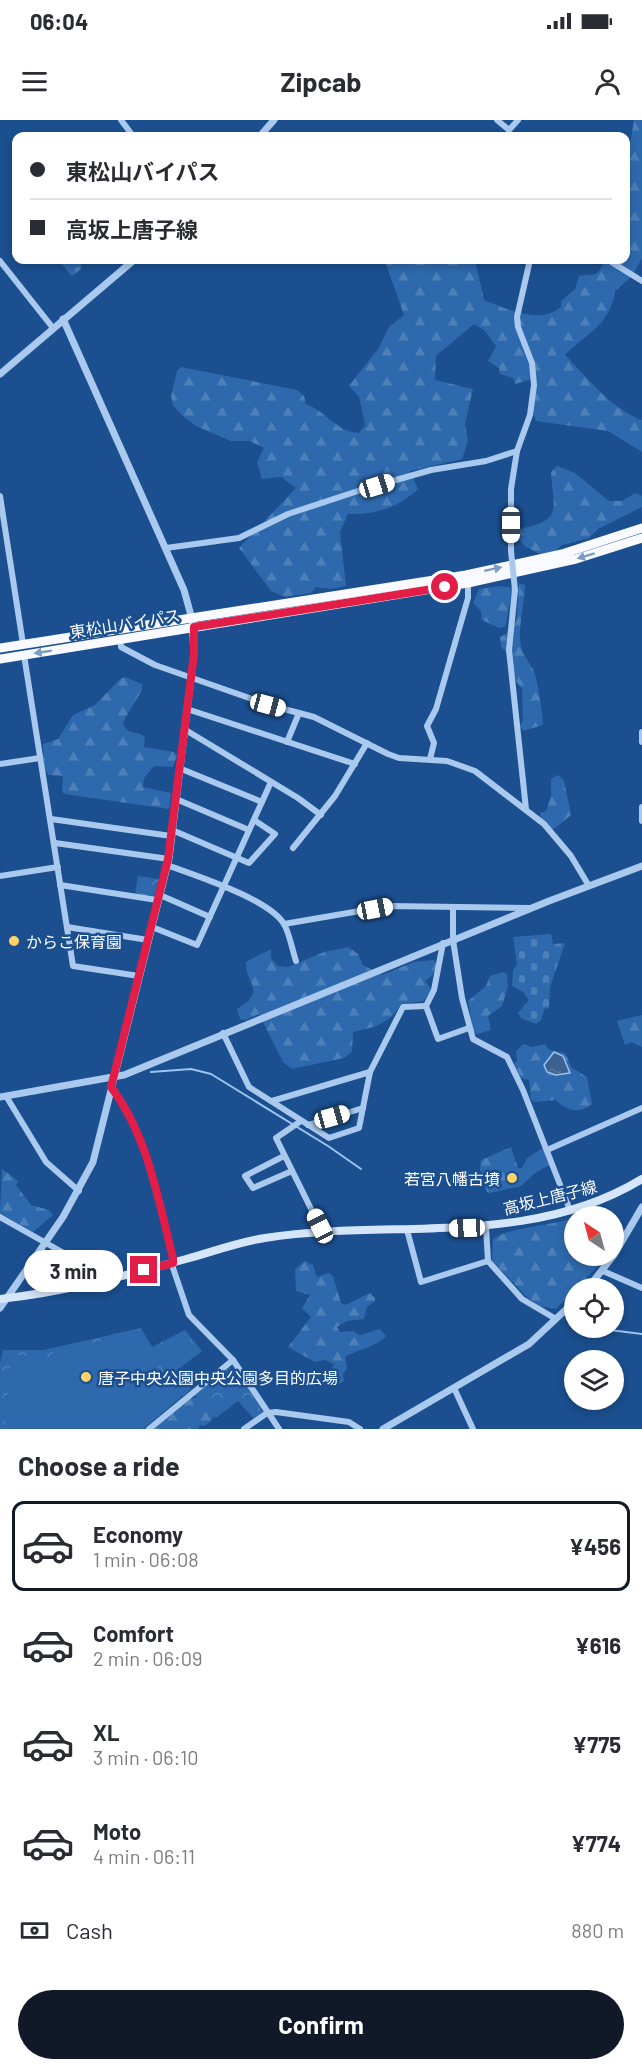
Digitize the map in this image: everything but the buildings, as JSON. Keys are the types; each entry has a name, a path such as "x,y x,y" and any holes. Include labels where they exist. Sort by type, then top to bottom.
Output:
{"highway":[{"name":"東松山バイパス","path":"0,658 120,639 193,623 466,575 562,554 642,528"},
{"name":"東松山バイパス","path":"0,648 468,583 576,559 642,538"}],"main road":[{"name":"高坂上唐子線","path":"581,1206 612,1195 642,1179"},
{"name":"高坂上唐子線","path":"3,1299 103,1280 264,1238 323,1233 486,1227 529,1221 564,1212"}],"street":[{"path":"264,132 274,120"},
{"path":"497,120 510,132"},
{"path":"0,261 53,328"},
{"path":"0,374 129,264"},
{"path":"526,809 508,650 515,590 511,551 511,489 517,451 530,415 534,385 532,363 518,327 517,317 529,264"},
{"path":"614,264 642,281"},
{"path":"0,1308 3,1299 45,1244 79,1191 93,1162 168,862 191,678 193,623 184,590 63,319"},
{"path":"166,548 239,538 288,514 361,490 431,470 486,461 517,451"},
{"path":"0,496 23,644"},
{"path":"430,759 434,743 427,726 436,709 468,598 468,583"},
{"path":"120,639 121,647 155,665 328,723 399,758 430,759 463,765 475,771 526,809 558,839 589,886"},
{"path":"24,655 74,966 139,976"},
{"path":"187,709 355,764"},
{"path":"287,742 299,713"},
{"path":"184,729 321,815"},
{"path":"642,732 642,742"},
{"path":"292,848 321,815 367,743"},
{"path":"0,764 40,758"},
{"path":"179,768 262,802"},
{"path":"152,927 198,945 271,782"},
{"path":"176,799 249,830"},
{"path":"642,807 642,820"},
{"path":"51,819 172,833 249,863 274,834 254,820"},
{"path":"55,843 168,862 224,887 266,908 284,924 296,961"},
{"path":"0,876 58,867"},
{"path":"79,1191 46,1162 3,1096 113,1078 530,908 642,867"},
{"path":"60,885 158,898 210,917"},
{"path":"284,924 389,906 530,908"},
{"path":"453,908 453,940 473,1039 507,1057 568,1206"},
{"path":"67,927 148,940"},
{"path":"443,943 434,990 426,1006 438,1039 469,1028"},
{"path":"223,1033 249,1087 329,1138 359,1128 370,1072 403,1007 426,1006"},
{"path":"272,1101 370,1072"},
{"path":"111,1087 131,1120 147,1155 173,1263 189,1315 234,1360 279,1429"},
{"path":"308,1125 363,1108"},
{"path":"547,1150 642,1108"},
{"path":"300,1121 276,1138 323,1233"},
{"path":"284,1156 245,1176 252,1188 292,1171"},
{"path":"624,1237 642,1207"},
{"path":"0,1217 92,1269 103,1280"},
{"path":"486,1227 488,1261 522,1299 556,1319"},
{"path":"407,1230 421,1282 488,1261"},
{"path":"597,1278 606,1266"},
{"path":"603,1271 642,1288"},
{"path":"383,1429 395,1426 529,1344 564,1311"},
{"path":"149,1429 234,1360"},
{"path":"454,1388 473,1429"},
{"path":"244,1429 267,1413 276,1412 349,1422 360,1429"}],"green space":[{"path":"634,120 642,120 642,258 632,276 615,291 612,303 603,320 565,355 610,400 642,420 642,452 608,431 536,421 533,412 535,378 515,384 513,378 500,374 499,368 488,361 496,346 484,330 474,324 436,356 435,380 473,389 465,424 468,441 462,459 410,471 418,489 394,506 377,512 348,514 340,532 346,586 331,589 316,587 311,593 285,597 271,591 239,548 296,488 281,477 262,479 257,462 264,448 250,441 231,441 196,426 184,417 173,406 171,396 177,371 181,367 297,390 304,396 306,404 344,429 359,433 365,425 359,397 349,386 378,349 389,327 404,315 386,264 476,264 484,300 523,314 543,315 553,312 561,307 561,301 575,289 579,276 598,273 603,264 630,264 630,145"},
{"path":"62,264 81,264 81,269 72,276"},
{"path":"557,466 575,473 609,501 622,501 635,493 642,496 642,507 598,529 589,538 562,545 554,552 541,555 525,546 517,538 520,529 550,517 554,503 551,472"},
{"path":"519,583 525,585 520,643 535,674 543,725 523,731 520,726 523,720 522,689 516,681 510,657 501,647 500,637 513,630 517,616"},
{"path":"500,586 513,588 505,627 499,628 482,620 481,611 473,603 479,589"},
{"path":"125,677 142,684 142,690 123,722 127,730 145,737 144,747 174,752 177,755 173,767 154,766 144,778 143,787 171,793 169,809 65,794 62,792 63,776 49,775 44,769 43,744 58,739 73,715 95,705 120,679"},
{"path":"558,775 564,780 571,815 554,829 542,824 540,813 546,811 551,796 551,779"},
{"path":"138,876 159,879 154,896 135,894"},
{"path":"551,934 553,944 565,943 550,987 549,1009 545,1008 541,1020 536,1024 521,1018 518,1013 529,1000 523,992 512,986 513,970 517,965 513,937"},
{"path":"348,947 358,954 363,965 382,975 414,962 433,960 437,963 433,975 425,981 432,990 424,1001 401,1004 386,1021 374,1027 353,1032 352,1052 344,1058 292,1069 283,1062 259,1014 246,1020 240,1019 237,1009 251,997 253,992 246,962 271,949 271,958 278,966 288,967 324,952"},
{"path":"503,972 507,974 508,987 502,1006 488,1016 491,1030 477,1034 473,1031 468,1001 486,986 490,976"},
{"path":"642,1015 642,1047 631,1042 625,1045 617,1021"},
{"path":"524,1044 532,1047 545,1044 549,1050 565,1053 572,1068 587,1077 592,1104 583,1109 573,1110 556,1100 536,1102 531,1100 529,1080 521,1078 514,1064 517,1060 516,1051"},
{"path":"511,1147 518,1168 522,1168 527,1158 543,1148 549,1165 535,1173 521,1186 487,1192 480,1170 481,1160"},
{"path":"2,1169 18,1181 16,1185 31,1205 49,1210 53,1215 33,1232 0,1213"},
{"path":"564,1221 564,1266 598,1266 586,1278 564,1278 564,1301 556,1309 540,1306 527,1297 492,1261 493,1239 517,1230"},
{"path":"305,1261 313,1265 317,1277 329,1273 333,1276 341,1303 345,1305 370,1293 375,1298 375,1301 367,1307 364,1319 347,1321 337,1327 340,1332 353,1331 360,1335 380,1329 386,1336 378,1343 345,1357 347,1368 343,1374 344,1381 340,1384 333,1379 331,1371 334,1364 325,1360 315,1362 288,1347 311,1317 302,1308 310,1295 296,1291 295,1269"},
{"name":"唐子中央公園中央公園多目的広場","path":"141,1328 152,1347 185,1330 202,1351 176,1371 191,1389 143,1429 0,1429 0,1363 3,1350 44,1350"},
{"name":"唐子中央公園中央公園多目的広場","path":"136,1329 172,1392 170,1399 133,1429 5,1429 11,1361 19,1355 52,1358 53,1352 110,1339 110,1335"},
{"path":"183,1332 198,1351 175,1369 161,1350"},
{"path":"229,1368 236,1369 263,1412 254,1419 238,1401 216,1418 195,1395"},
{"path":"221,1379 218,1406 210,1422 204,1426 200,1425 198,1429 154,1429 188,1399 203,1396 211,1382"}],"water":[{"path":"554,1052 563,1056 570,1073 556,1075 547,1072 544,1065"}],"waterway":[{"path":"151,1072 191,1069 211,1074 361,1169"},
{"path":"624,1332 642,1334"}],"place":[{"name":"からこ保育園","path":"14,941"},
{"name":"若宮八幡古墳","path":"512,1178"},
{"name":"唐子中央公園中央公園多目的広場","path":"86,1377"}],"route":[{"path":"144,1270 173,1263 173,1258 147,1155 131,1120 111,1087 168,859 194,654 194,627 445,587"}]}
